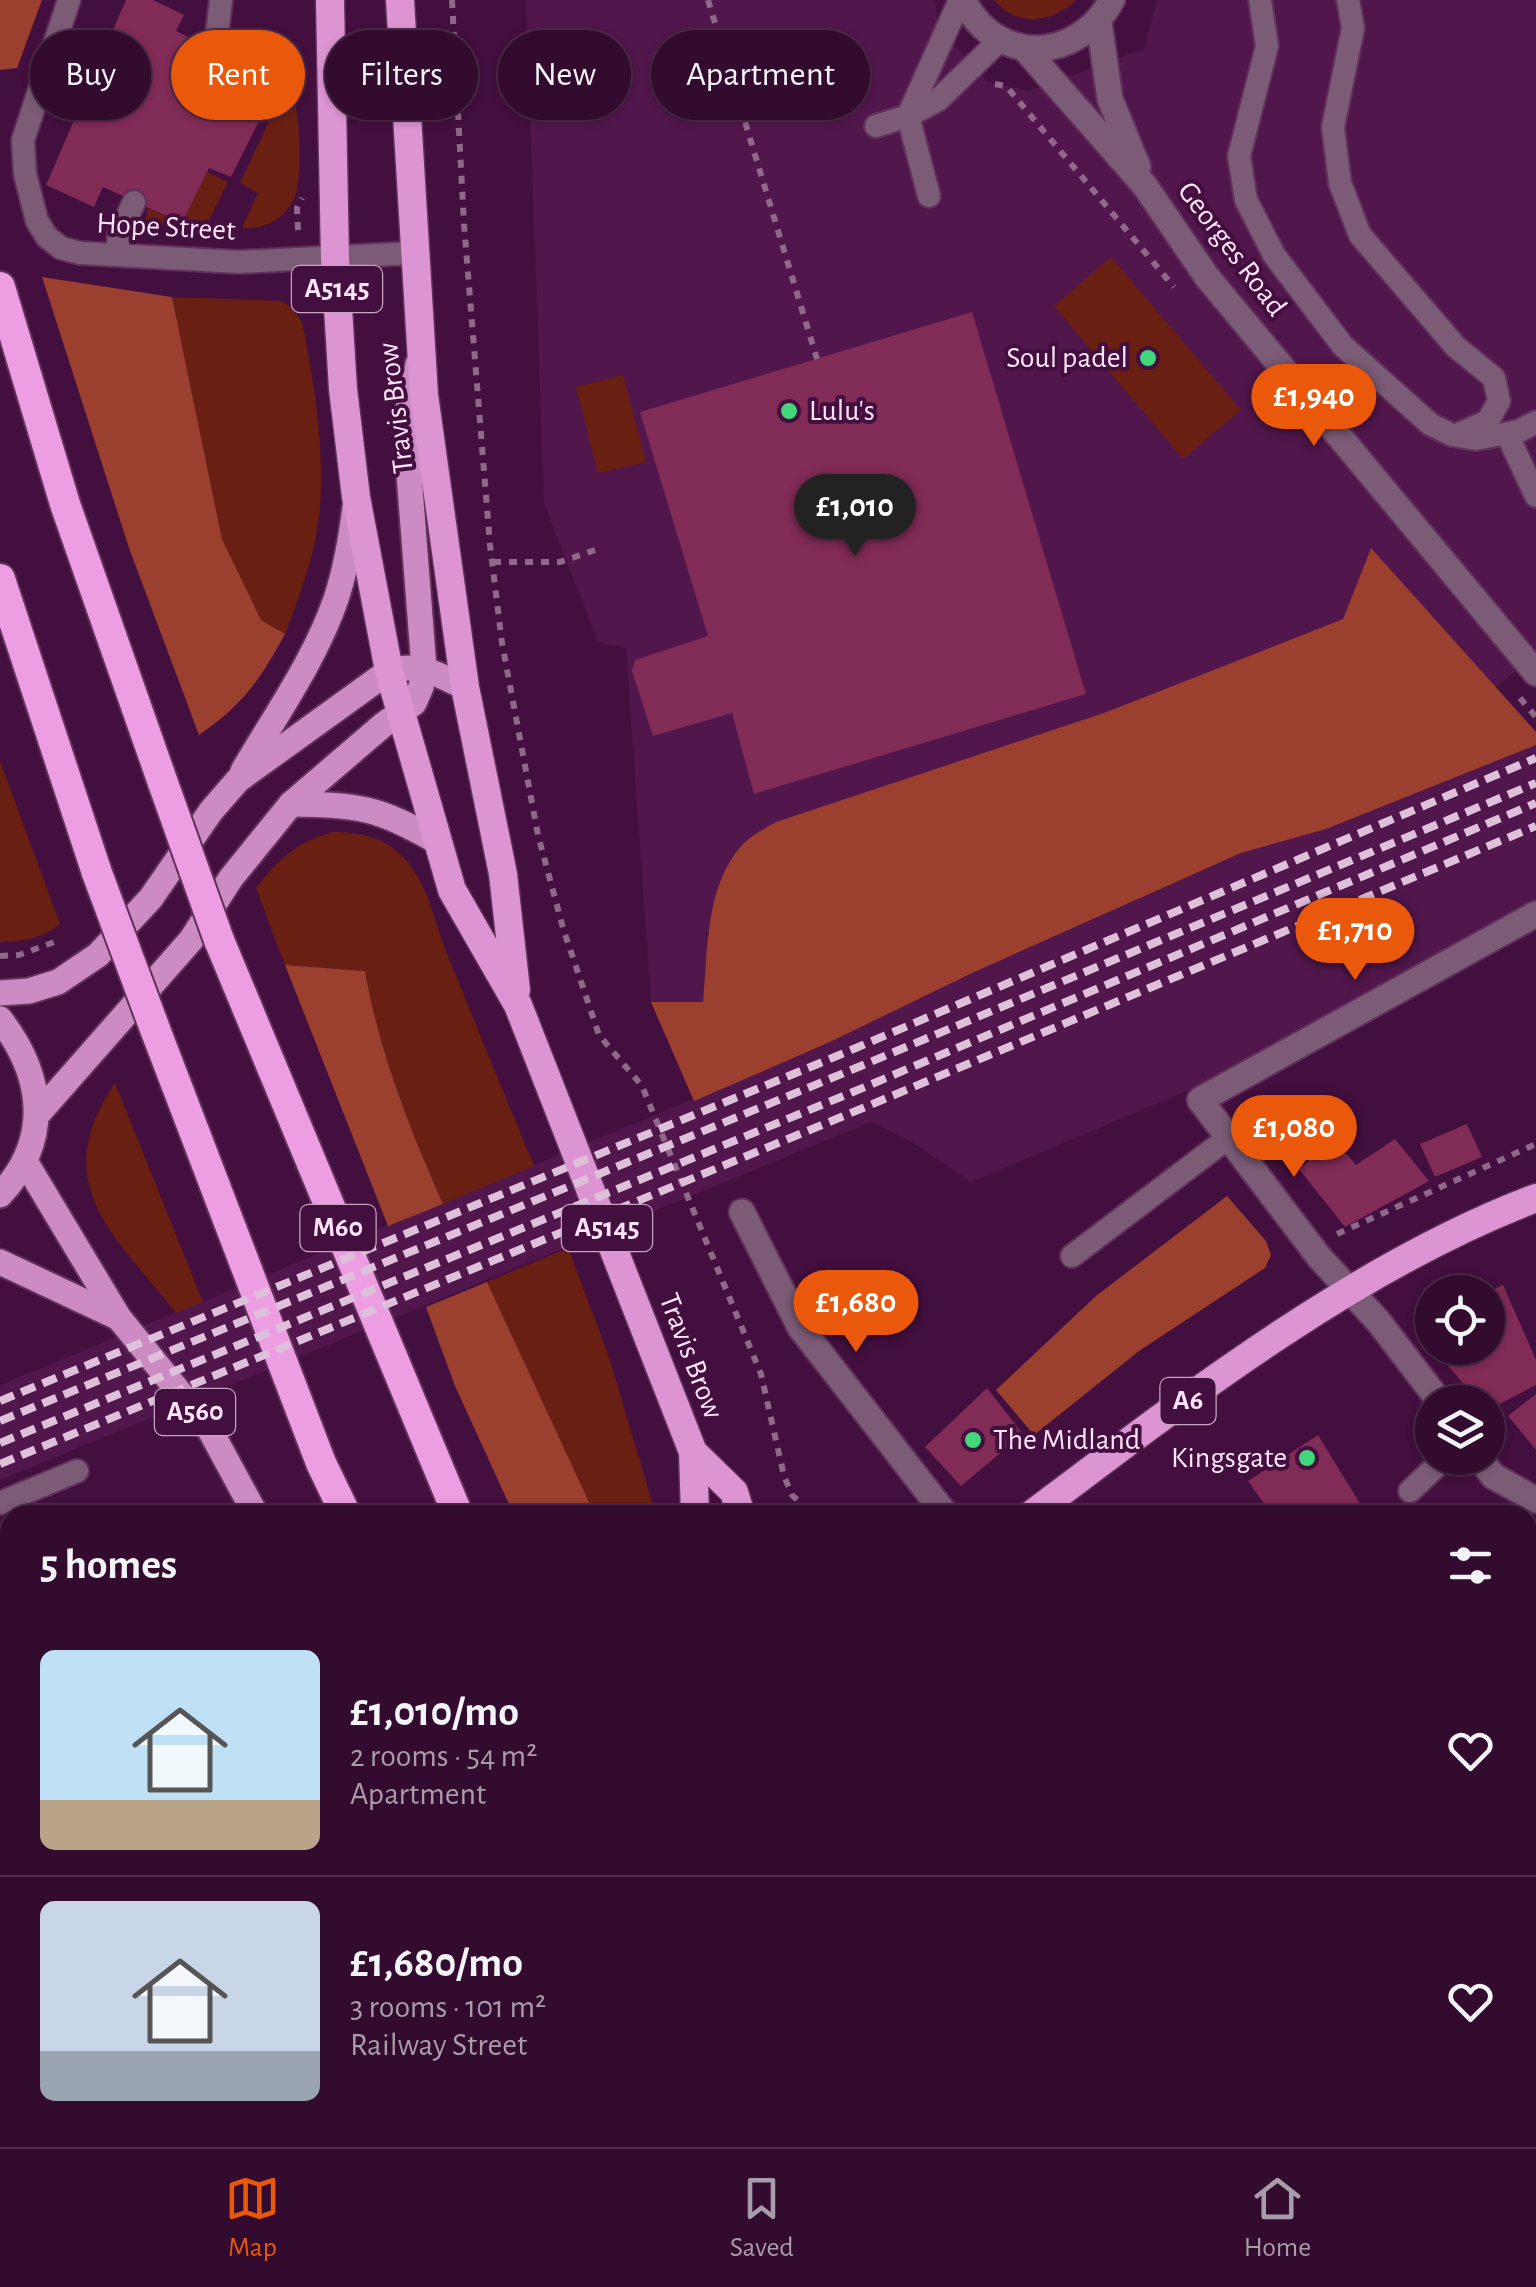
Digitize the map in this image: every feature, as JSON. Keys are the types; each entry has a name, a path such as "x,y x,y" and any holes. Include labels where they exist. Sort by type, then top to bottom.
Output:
{"highway":[{"name":"Travis Brow","path":"330,0 335,259 343,389 356,497 390,672 452,890 518,1006 693,1452 696,1505"},
{"name":"Travis Brow","path":"400,0 421,349 465,687 502,874 518,1006"},
{"name":"M60","path":"0,287 64,504 218,940 454,1505"},
{"path":"0,579 97,873 321,1463 341,1505"},
{"name":"A6","path":"1044,1505 1120,1448 1348,1292 1444,1238 1536,1198"},
{"name":"Travis Brow","path":"693,1452 738,1504"}],"main road":[{"name":"A5145","path":"238,780 390,672 406,666 424,668 405,422 421,349"},
{"name":"A5145","path":"0,993 28,992 58,982 98,954 150,898 211,811 238,780 312,651 335,602 348,558 356,497"},
{"path":"37,1115 191,940 231,878 290,804 383,724 414,703 422,687 424,668 465,687"},
{"path":"290,804 361,806 400,820 438,842"},
{"path":"0,1019 19,1044 33,1078 37,1115 26,1162 0,1195"},
{"name":"A560","path":"26,1162 119,1318 210,1430 251,1505"},
{"name":"A560","path":"0,1262 119,1318"}],"street":[{"name":"Georges Road","path":"961,0 970,15 1012,44 1145,186 1207,277 1536,673"},
{"name":"Georges Road","path":"1106,11 1110,99 1145,186"},
{"path":"1012,44 1052,48 1077,39 1106,11"},
{"path":"1427,1385 1378,1321 1348,1292 1200,1100 1536,914"},
{"path":"742,1212 800,1327 938,1505"},
{"path":"1491,1475 1536,1500"}],"lane":[{"name":"Hope Street","path":"69,0 22,140 25,174 47,238 61,248 80,253 239,262 415,254"},
{"path":"217,30 221,0"},
{"path":"929,196 908,116 961,0"},
{"path":"1260,0 1267,46 1239,156 1246,200 1274,255 1342,346 1430,424 1452,435 1476,439 1506,434 1536,422"},
{"path":"1348,0 1353,28 1333,126 1340,183 1360,235 1456,347 1494,378 1499,401 1488,421 1452,435"},
{"path":"876,126 908,116 938,100 1012,44"},
{"path":"118,255 120,234 134,202"},
{"path":"1496,407 1527,414 1536,411"},
{"path":"1506,434 1536,496"},
{"path":"1072,1256 1228,1138"},
{"path":"0,1503 77,1471"},
{"path":"1410,1490 1426,1475"}],"path":[{"path":"452,0 465,242 493,562 502,643 534,817 562,928 587,1005 599,1035 642,1086 761,1374 775,1448 792,1495 803,1505"},
{"path":"708,0 817,359"},
{"path":"300,302 310,323"},
{"path":"493,562 560,562 598,549"},
{"path":"0,956 19,955 56,943 70,933"},
{"path":"1334,1234 1355,1228 1505,1155 1536,1144"}],"shaded area":[{"path":"0,0 42,0 17,68 0,70"},
{"path":"526,0 935,0 938,28 988,82 1029,91 1144,49 1157,0 1536,0 1536,655 1492,690 1371,548 1343,619 1104,713 708,932 703,1002 651,1002 626,648 598,642 544,503 530,120 631,120 631,30 527,30"},
{"path":"994,0 1076,0 1056,14 1035,19 1014,15"},
{"path":"270,120 297,120 299,175 294,199 285,213 258,227 242,228 258,193 240,183"},
{"path":"207,172 228,182 205,228 145,224 148,208 182,223"},
{"name":"Soul padel","path":"1111,257 1241,410 1183,459 1054,306"},
{"path":"42,277 172,297 222,539 261,620 285,634 249,690 199,735 129,548"},
{"path":"172,297 281,301 302,322 318,426 320,506 311,557 285,634 261,620 222,539"},
{"path":"623,375 646,462 598,473 576,387"},
{"path":"1371,548 1536,732 1536,745 1326,829 1241,853 694,1101 651,1002 703,1002 715,898 731,860 747,841 776,822 1104,713 1343,619"},
{"path":"1536,738 1536,908 1230,1073 971,1182 910,1141 871,1122 0,1480 0,1385 829,1043 827,1000"},
{"path":"0,761 60,924 32,938 0,942"},
{"path":"333,832 379,840 403,857 419,878 534,1166 443,1204 397,1090 378,1031 365,971 285,965 256,888 289,853"},
{"path":"285,965 365,971 378,1031 397,1090 443,1204 388,1226"},
{"path":"115,1083 203,1302 176,1313 111,1232 96,1206 88,1179 87,1150 96,1119"},
{"path":"1227,1196 1266,1241 1271,1255 1265,1268 1139,1351 1034,1435 996,1390 1096,1296"},
{"path":"568,1248 608,1354 653,1505 590,1505 487,1282"},
{"path":"487,1282 590,1505 509,1505 455,1386 426,1307"}],"building":[{"path":"126,0 153,0 184,15 176,30 171,30 171,120 260,120 231,177 209,168 182,223 103,187 94,207 46,185 74,120 151,120 151,30 113,30"},
{"path":"972,312 1086,694 754,794 732,713 653,736 632,671 635,660 708,636 640,412"},
{"path":"1467,1124 1482,1157 1435,1177 1420,1144"},
{"path":"1334,1139 1356,1165 1395,1139 1429,1181 1345,1227 1299,1169"},
{"path":"1505,1290 1536,1360 1536,1385 1505,1401 1505,1385 1465,1385 1447,1365 1505,1365"},
{"name":"The Midland","path":"987,1388 1023,1434 961,1486 925,1447"},
{"path":"1536,1394 1536,1450 1508,1416"},
{"name":"Kingsgate","path":"1318,1435 1361,1505 1265,1505 1248,1481"}],"railway":[{"path":"0,1401 837,1056 1536,758"},
{"path":"0,1421 1536,783"},
{"path":"0,1443 853,1092 1536,803"},
{"path":"0,1464 1536,826"}],"place":[{"name":"Soul padel","path":"1148,358"},
{"name":"Lulu's","path":"789,411"},
{"name":"The Midland","path":"973,1440"},
{"name":"Kingsgate","path":"1307,1458"}]}
